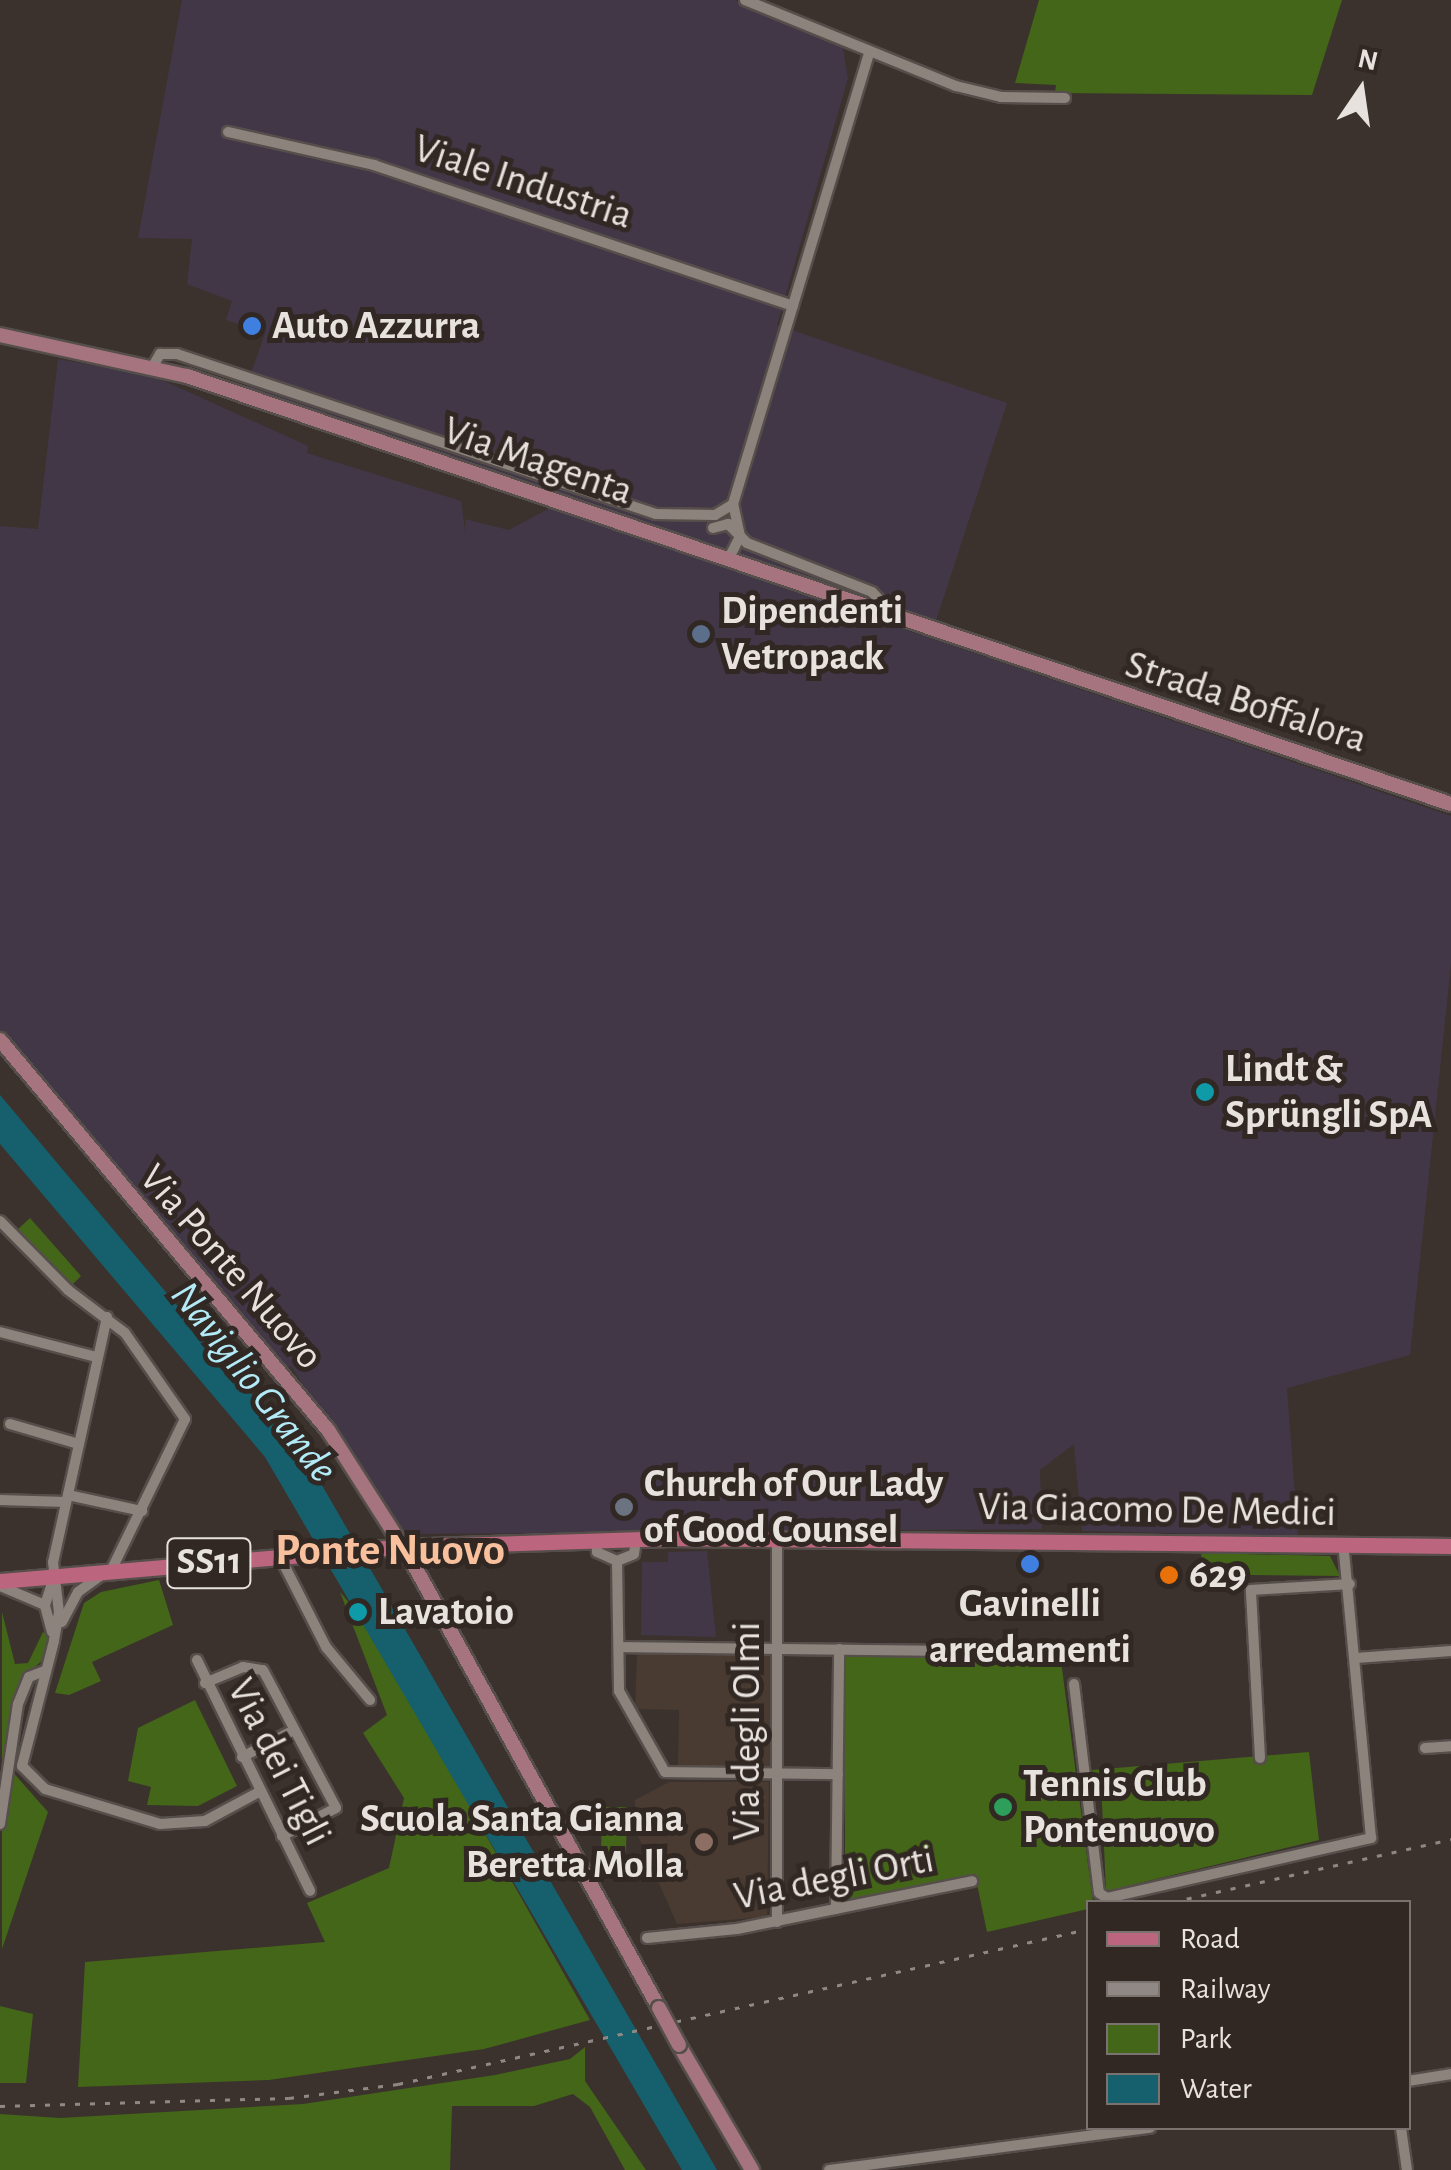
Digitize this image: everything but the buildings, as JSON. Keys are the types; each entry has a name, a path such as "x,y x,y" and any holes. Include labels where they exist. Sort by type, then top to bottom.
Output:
{"main road":[{"name":"Via Giacomo De Medici","path":"390,1548 596,1540 1451,1546"},
{"name":"SS11","path":"0,1584 390,1548"}],"street":[{"path":"745,0 956,86 1001,96 1065,98"},
{"path":"728,560 740,536 733,504 869,53"},
{"name":"Viale Industria","path":"228,132 374,165 793,306"},
{"name":"Via Magenta","path":"0,335 153,366 1022,662"},
{"name":"Via Magenta","path":"153,366 160,354 178,354 656,514 715,515"},
{"path":"709,554 715,515 733,504"},
{"name":"Via Magenta","path":"713,528 728,524 740,536 872,592 900,622"},
{"name":"Strada Boffalora","path":"1022,662 1451,804"},
{"name":"Via Ponte Nuovo","path":"0,1040 328,1430 390,1548 752,2170"},
{"path":"0,1221 68,1290 107,1317 144,1354 184,1418 110,1571 78,1592 54,1642 21,1751 36,1785 136,1818 182,1826 259,1792"},
{"path":"54,1642 55,1576 67,1499 107,1317"},
{"path":"0,1332 96,1357"},
{"path":"10,1424 78,1444"},
{"path":"0,1500 67,1499 142,1511"},
{"path":"596,1540 597,1552 617,1560 634,1554 636,1540"},
{"name":"Via degli Olmi","path":"777,1540 777,1922"},
{"path":"1074,1684 1099,1894 1107,1898 1372,1838 1350,1584 1343,1544"},
{"path":"280,1557 326,1648 370,1700"},
{"path":"617,1560 619,1691 665,1772 838,1774"},
{"path":"54,1642 45,1604 55,1576"},
{"path":"0,1584 45,1604"},
{"path":"1260,1758 1251,1590 1350,1584"},
{"path":"619,1647 946,1650"},
{"path":"836,1908 839,1649"},
{"path":"1356,1658 1451,1651"},
{"name":"Via dei Tigli","path":"196,1660 310,1891"},
{"path":"205,1683 259,1667 336,1808 282,1836"},
{"path":"0,1824 18,1704 29,1677 46,1671"},
{"path":"242,1757 294,1730"},
{"path":"1425,1748 1451,1746"},
{"name":"Via degli Orti","path":"647,1938 777,1922 972,1881"},
{"path":"1411,2081 1451,2074"},
{"path":"829,2170 1135,2130"},
{"path":"1401,2130 1407,2170"}],"shaded area":[{"path":"182,0 735,0 843,48 848,78 777,325 1007,403 935,624 246,388 265,333 226,320 232,301 187,284 192,239 138,238"},
{"path":"58,359 153,376 308,446 307,453 461,501 466,538 465,519 509,530 550,508 1451,816 1451,964 1410,1355 1287,1388 1298,1536 1082,1531 1074,1444 1040,1470 1042,1529 402,1534 291,1366 286,1370 0,1034 0,526 38,529"},
{"path":"707,1551 716,1637 641,1635 642,1562 668,1562 668,1552"},
{"name":"Scuola Santa Gianna Beretta Molla","path":"637,1652 770,1652 770,1766 678,1766 679,1710 635,1709"},
{"name":"Scuola Santa Gianna Beretta Molla","path":"669,1782 769,1782 767,1917 677,1924 635,1829 635,1800"}],"green space":[{"path":"1039,0 1342,0 1312,95 1055,93 1056,85 1015,83"},
{"path":"30,1218 81,1276 72,1285 16,1231"},
{"path":"1201,1553 1330,1556 1340,1576 1249,1575 1245,1584 1244,1563 1202,1563"},
{"path":"159,1580 173,1625 92,1662 101,1681 69,1695 55,1693 84,1603 101,1592"},
{"path":"340,1592 367,1624 590,2020 484,2049 269,2080 78,2087 85,1962 325,1942 307,1903 389,1868 404,1798 363,1733 387,1715"},
{"path":"2,1612 15,1664 28,1663 43,1632 48,1635 45,1658 28,1673 10,1769 48,1812 2,1949"},
{"name":"Tennis Club Pontenuovo","path":"845,1656 1052,1656 1061,1661 1093,1900 1086,1900 1086,1909 987,1932 975,1874 845,1900"},
{"path":"195,1700 237,1786 198,1806 147,1805 151,1787 128,1781 138,1728"},
{"path":"1309,1752 1319,1840 1106,1891 1101,1781 1094,1782 1092,1770"},
{"path":"602,1807 627,1807 626,1853 601,1853"},
{"path":"0,2006 33,2014 26,2083 0,2083"},
{"path":"585,2047 585,2081 646,2170 625,2170 590,2107 573,2094 534,2106 452,2106 450,2170 0,2170 0,2114 60,2118 303,2104 495,2075 570,2059"}],"water":[{"path":"0,1095 308,1461 717,2170 682,2170 265,1457 0,1144"}],"railway":[{"path":"1181,1900 1451,1839"},
{"path":"0,2106 289,2098 398,2084 1086,1929"}],"place":[{"name":"Auto Azzurra","path":"252,326"},
{"name":"Dipendenti Vetropack","path":"701,634"},
{"name":"Lindt & Sprüngli SpA","path":"1205,1092"},
{"name":"Church of Our Lady of Good Counsel","path":"624,1507"},
{"name":"Gavinelli arredamenti","path":"1030,1564"},
{"name":"629","path":"1169,1575"},
{"name":"Lavatoio","path":"358,1612"},
{"name":"Tennis Club Pontenuovo","path":"1003,1807"},
{"name":"Scuola Santa Gianna Beretta Molla","path":"704,1842"}],"district":[{"name":"Ponte Nuovo","path":"390,1551"}],"water label":[{"name":"Naviglio Grande","path":"254,1382"}]}
